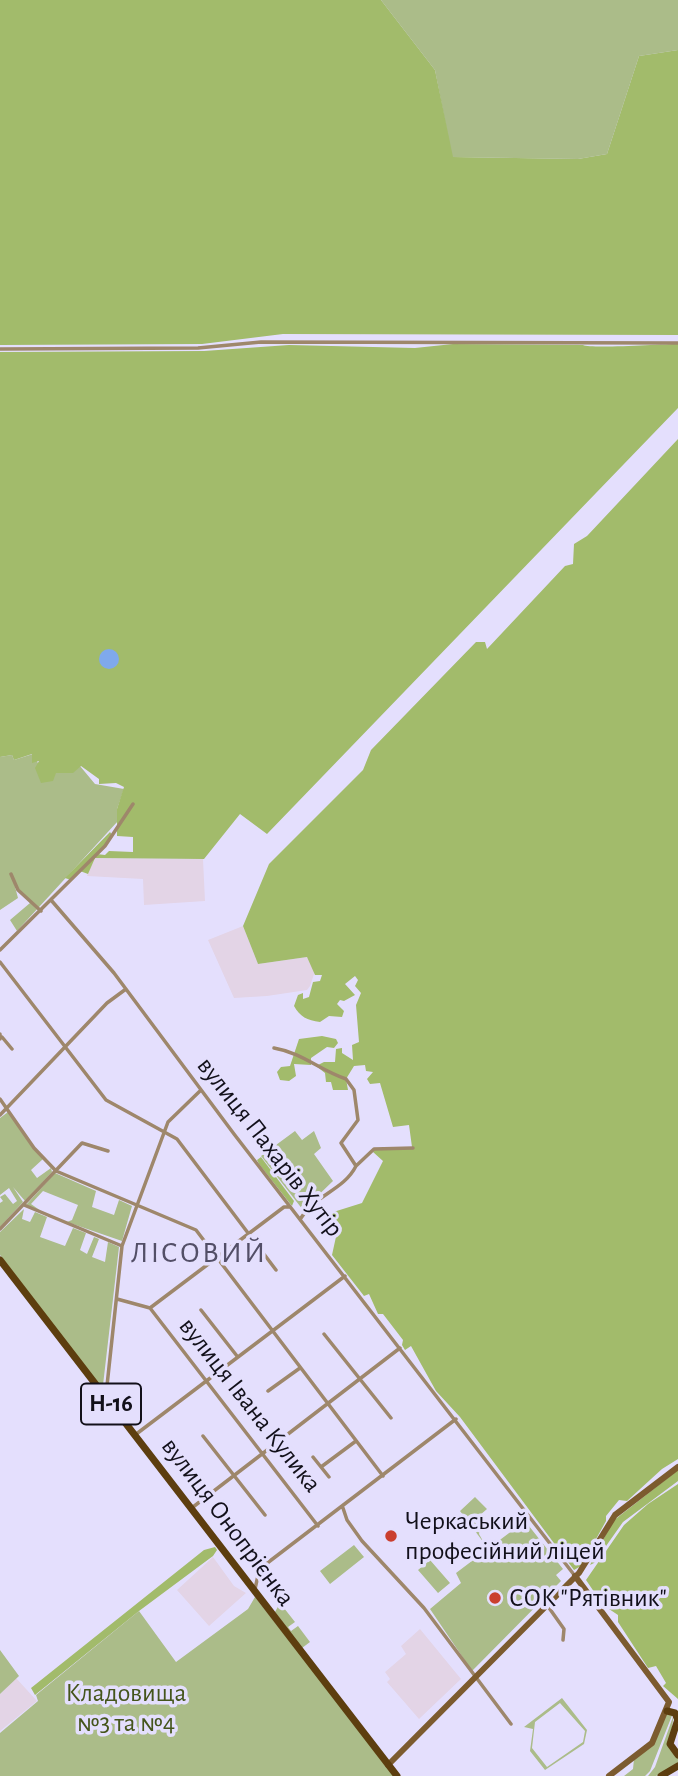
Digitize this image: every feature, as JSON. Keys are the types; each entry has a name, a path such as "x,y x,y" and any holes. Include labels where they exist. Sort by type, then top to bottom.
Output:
{"main road":[{"name":"вулиця Онопрієнка","path":"0,1260 397,1776"},
{"path":"668,1705 678,1710"},
{"path":"668,1705 678,1719 670,1744 678,1755"},
{"path":"661,1776 678,1766"}],"street":[{"path":"0,349 198,348 261,342 678,343"},
{"path":"1,949 105,846 133,804"},
{"path":"11,874 18,890 41,911"},
{"name":"вулиця Пахарів Хутір","path":"51,900 126,989 289,1207 301,1219 575,1576"},
{"path":"0,962 108,1101 165,1132 181,1144 276,1270"},
{"path":"0,1115 107,1003 126,989"},
{"path":"1,1037 12,1049"},
{"path":"274,1048 291,1051 328,1074 351,1082 358,1120 341,1143 356,1166"},
{"path":"106,1397 122,1246 170,1119 201,1090"},
{"path":"0,1099 34,1148 56,1171 196,1230 383,1476"},
{"path":"0,1229 85,1142 108,1151"},
{"path":"301,1219 310,1205 350,1177 371,1150 412,1148"},
{"path":"24,1205 122,1246"},
{"path":"116,1299 150,1308 247,1233 284,1207 289,1207"},
{"path":"135,1435 345,1276"},
{"name":"вулиця Івана Кулика","path":"150,1308 318,1526"},
{"path":"201,1310 237,1356"},
{"path":"324,1334 391,1418"},
{"path":"191,1509 400,1348"},
{"path":"268,1391 300,1368"},
{"path":"254,1592 259,1571 456,1419"},
{"path":"203,1436 265,1515"},
{"path":"321,1467 356,1441"},
{"path":"313,1457 329,1478"},
{"path":"388,1765 575,1576 615,1515 678,1467"},
{"path":"343,1508 347,1520 362,1541 424,1608 512,1724"},
{"path":"575,1576 668,1705 652,1743 610,1776"},
{"path":"547,1605 564,1629 563,1640"}],"shaded area":[{"path":"94,858 203,859 205,901 144,905 143,879 87,876"},
{"path":"243,926 258,964 307,957 315,971 307,990 234,998 208,940"},
{"path":"213,1557 234,1586 246,1593 209,1626 177,1590"},
{"path":"420,1629 461,1679 419,1719 387,1682 390,1679 385,1672 406,1654 401,1646"},
{"path":"16,1678 37,1701 0,1731 0,1694"}],"green space":[{"path":"0,0 381,0 435,70 453,157 578,159 607,154 639,56 678,50 678,335 283,334 202,344 0,345"},
{"path":"381,0 678,0 678,50 639,56 607,154 578,159 452,157 435,70"},
{"path":"453,344 599,347 678,344 678,408 267,834 240,814 204,859 95,858 88,874 80,871 71,880 65,878 110,832 113,836 97,854 105,855 109,851 133,852 133,837 117,836 117,809 124,787 116,783 99,784 99,779 81,766 73,773 56,773 53,781 41,783 35,768 39,761 32,763 32,754 14,760 12,755 0,757 0,352 204,351 289,345 415,348"},
{"path":"678,439 678,1459 662,1469 627,1501 619,1500 606,1516 606,1521 581,1566 574,1570 460,1417 436,1391 411,1346 405,1350 403,1340 383,1314 378,1314 369,1294 364,1296 332,1255 339,1223 325,1221 327,1214 362,1203 383,1161 373,1152 374,1149 412,1147 409,1125 393,1127 380,1083 370,1084 367,1079 373,1072 366,1071 365,1065 354,1066 346,1079 348,1090 333,1090 331,1082 326,1082 325,1073 316,1066 324,1062 335,1062 336,1049 342,1048 342,1053 353,1060 352,1045 359,1042 356,1005 361,993 355,986 358,980 355,976 345,984 355,995 344,1001 340,1000 337,1004 344,1011 342,1017 329,1016 320,1022 308,1019 294,1006 298,995 303,993 303,999 309,997 313,982 320,981 322,975 315,975 307,957 258,964 243,926 269,864 363,770 371,750 476,642 485,642 487,649 565,566 573,564 574,544 587,536"},
{"path":"33,754 39,765 56,773 80,766 95,784 124,789 117,809 118,821 17,931 10,920 30,903 14,883 18,898 0,910 0,757 12,755 14,760"},
{"path":"322,1036 336,1039 338,1043 334,1048 327,1047 311,1058 311,1065 294,1064 296,1076 289,1081 280,1080 277,1072 281,1067 290,1066 299,1039"},
{"path":"8,1112 43,1159 31,1170 37,1178 51,1168 52,1172 25,1201 13,1187 23,1202 0,1227 0,1203 3,1201 0,1197 5,1194 13,1204 17,1201 9,1188 0,1195 0,1118"},
{"path":"295,1131 302,1140 314,1131 321,1148 314,1154 333,1181 303,1210 261,1156"},
{"path":"261,1157 294,1201 292,1206 259,1164 257,1160"},
{"path":"55,1173 96,1191 92,1207 114,1215 119,1200 132,1206 122,1241 67,1222 72,1220 78,1205 43,1191 31,1204 41,1211 26,1205"},
{"path":"24,1209 22,1219 30,1222 35,1212 47,1217 40,1237 65,1246 73,1228 86,1233 80,1250 87,1254 94,1237 99,1239 92,1257 105,1262 108,1242 119,1247 103,1385 100,1386 0,1255 0,1232"},
{"path":"678,1470 678,1481 623,1522 590,1565 613,1521"},
{"path":"678,1484 678,1699 663,1686 666,1683 656,1666 648,1668 618,1622 618,1615 603,1605 586,1580 624,1525 648,1504"},
{"path":"475,1497 487,1509 472,1522 480,1529 479,1534 484,1543 460,1511"},
{"name":"СОК \"Рятівник\"","path":"525,1521 563,1569 556,1575 561,1581 472,1671 430,1609 461,1583 456,1573"},
{"path":"354,1545 364,1557 330,1584 320,1571"},
{"path":"215,1547 217,1550 213,1556 139,1611 35,1695 31,1688 204,1550"},
{"path":"430,1560 450,1583 438,1593 418,1570"},
{"name":"Кладовища №3 та №4","path":"255,1597 395,1776 0,1776 0,1733 38,1701 36,1695 139,1611 176,1662 248,1609"},
{"path":"280,1603 295,1622 288,1627 291,1631 298,1626 310,1642 302,1648 275,1612"},
{"path":"0,1650 19,1676 0,1694"},
{"path":"562,1698 587,1730 584,1744 545,1770 530,1751 533,1729 524,1727","holes":["560,1703 585,1731 583,1742 547,1767 532,1748 535,1722"]},
{"path":"667,1712 673,1713 650,1771 645,1776 624,1776 633,1769 634,1759 648,1748"},
{"path":"674,1714 669,1747 678,1758 678,1763 656,1776 648,1776 655,1767"}],"water":[{"path":"109,649 116,652 119,659 116,666 109,669 102,666 99,659 102,652"}],"place":[{"name":"Черкаський професійний ліцей","path":"391,1536"},
{"name":"СОК \"Рятівник\"","path":"495,1598"}],"district":[{"name":"ЛІСОВИЙ","path":"199,1253"}]}
